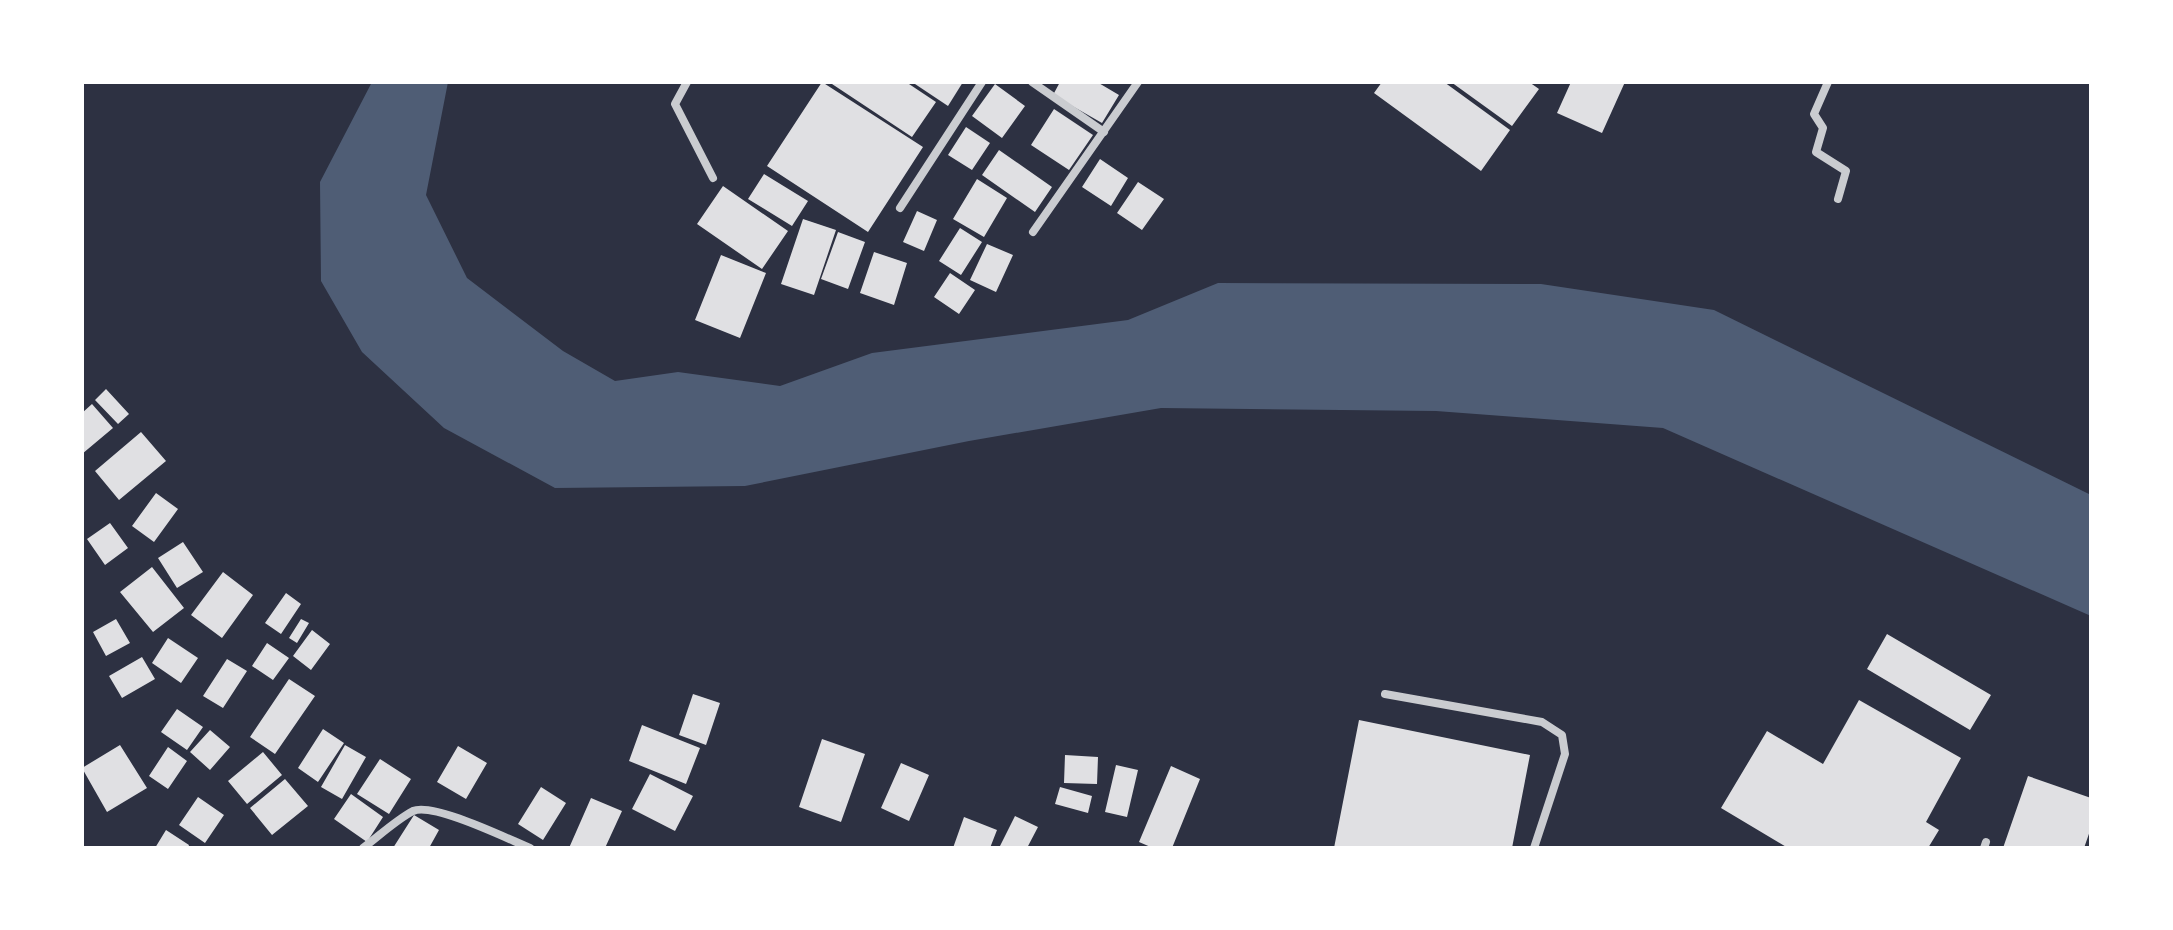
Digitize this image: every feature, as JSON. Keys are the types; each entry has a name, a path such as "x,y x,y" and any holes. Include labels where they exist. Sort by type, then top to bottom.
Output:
{"street":[{"path":"687,82 675,104 713,178"},
{"path":"900,208 982,82"},
{"path":"1032,82 1104,132"},
{"path":"1033,232 1138,82"},
{"path":"1828,82 1814,114 1823,128 1816,152 1846,171 1838,199"},
{"path":"1385,694 1542,722 1562,735 1565,754 1534,848"},
{"path":"363,848 415,810 426,809 467,821 530,848"}],"water":[{"path":"372,82 448,82 426,195 467,278 563,351 615,381 678,372 780,386 872,353 1128,320 1218,283 1541,284 1714,310 2091,495 2091,616 1663,428 1436,411 1161,408 969,441 745,486 555,488 444,428 362,352 321,281 320,182"}],"building":[{"path":"822,82 923,147 868,232 767,166"},
{"path":"829,82 906,82 936,102 912,137"},
{"path":"912,82 963,82 948,106"},
{"path":"1060,82 1097,82 1119,95 1102,123 1053,95"},
{"path":"1382,82 1444,82 1510,130 1481,171 1374,93"},
{"path":"1451,82 1529,82 1539,89 1512,126"},
{"path":"1571,82 1625,82 1602,133 1557,113"},
{"path":"995,84 1025,106 1002,138 972,116"},
{"path":"1054,109 1093,135 1069,170 1031,145"},
{"path":"966,127 990,143 972,170 948,155"},
{"path":"999,150 1052,187 1035,212 982,175"},
{"path":"1100,159 1128,178 1111,206 1082,187"},
{"path":"764,174 808,201 792,226 748,199"},
{"path":"977,179 1007,198 984,237 953,219"},
{"path":"1138,182 1164,199 1142,230 1117,213"},
{"path":"723,186 788,231 762,269 697,224"},
{"path":"917,211 937,220 924,251 903,242"},
{"path":"803,219 836,230 814,295 781,284"},
{"path":"960,228 982,242 961,275 939,261"},
{"path":"838,232 865,242 848,289 821,279"},
{"path":"987,244 1013,255 996,292 970,280"},
{"path":"874,252 907,263 894,305 860,293"},
{"path":"721,255 766,273 740,338 695,320"},
{"path":"950,273 975,290 959,314 934,297"},
{"path":"106,389 129,414 118,424 95,400"},
{"path":"92,404 113,428 82,454 82,413"},
{"path":"141,432 166,461 119,500 95,471"},
{"path":"156,493 178,509 154,542 132,526"},
{"path":"110,523 128,548 105,565 87,539"},
{"path":"183,542 203,572 177,588 158,558"},
{"path":"152,567 184,608 153,632 120,592"},
{"path":"223,572 253,595 222,638 191,615"},
{"path":"286,593 301,604 281,634 265,623"},
{"path":"116,619 130,643 106,656 93,632"},
{"path":"301,619 309,623 297,643 289,638"},
{"path":"312,630 330,644 311,670 293,656"},
{"path":"1887,634 1991,695 1970,730 1867,669"},
{"path":"168,638 198,658 181,683 152,663"},
{"path":"267,643 289,658 273,680 252,666"},
{"path":"142,657 155,679 122,698 109,676"},
{"path":"227,659 247,671 223,708 203,696"},
{"path":"289,679 315,696 275,754 250,737"},
{"path":"693,694 720,703 706,745 679,735"},
{"path":"1859,700 1961,758 1926,822 1939,830 1928,848 1788,848 1721,808 1767,731 1823,764"},
{"path":"177,709 203,727 187,750 161,732"},
{"path":"1359,720 1530,755 1512,848 1334,848"},
{"path":"642,725 700,748 686,784 629,761"},
{"path":"323,729 344,743 318,782 298,768"},
{"path":"210,730 230,747 210,770 190,752"},
{"path":"822,739 865,754 841,822 799,807"},
{"path":"120,745 147,788 107,812 82,768"},
{"path":"345,745 366,757 342,799 321,787"},
{"path":"458,746 487,763 466,799 437,782"},
{"path":"168,747 187,761 168,789 149,776"},
{"path":"263,752 282,775 247,804 228,781"},
{"path":"1065,755 1098,757 1097,784 1064,783"},
{"path":"380,759 411,779 389,814 357,794"},
{"path":"901,763 929,775 909,821 881,808"},
{"path":"1116,765 1138,770 1127,817 1105,812"},
{"path":"1171,766 1200,779 1172,848 1153,848 1139,842"},
{"path":"650,774 693,796 675,831 632,809"},
{"path":"2028,776 2091,798 2091,828 2084,848 2003,848"},
{"path":"285,779 308,806 272,835 250,808"},
{"path":"541,787 566,803 543,840 518,824"},
{"path":"1060,787 1092,796 1088,813 1055,804"},
{"path":"351,794 383,817 367,842 334,819"},
{"path":"198,797 224,815 205,843 179,825"},
{"path":"591,798 622,811 605,848 569,848"},
{"path":"414,815 439,830 429,848 393,848"},
{"path":"1015,816 1038,827 1027,848 999,848"},
{"path":"964,817 997,830 990,848 953,848"},
{"path":"166,830 189,845 188,848 155,848"}]}
